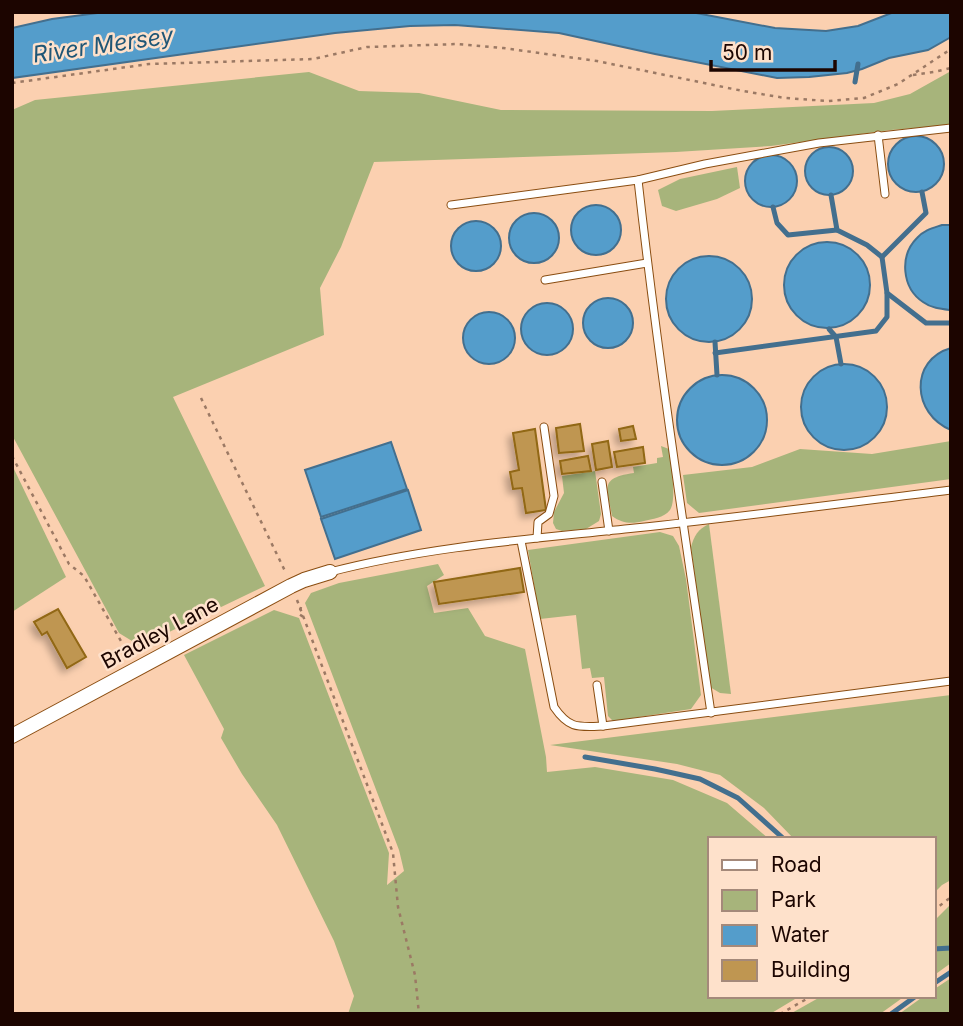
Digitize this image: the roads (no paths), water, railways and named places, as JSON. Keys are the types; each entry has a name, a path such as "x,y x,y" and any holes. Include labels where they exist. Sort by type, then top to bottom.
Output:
{"street":[{"name":"Bradley Lane","path":"12,736 291,586 330,572"}],"lane":[{"path":"451,205 638,180 806,145 951,128"},
{"path":"878,135 885,194"},
{"path":"638,180 647,263 711,713"},
{"path":"545,280 647,263"},
{"path":"537,538 538,522 549,514 554,496 544,427"},
{"path":"602,482 609,531"},
{"path":"330,572 422,552 951,489"},
{"path":"521,541 554,706 568,723 603,726 951,681"},
{"path":"597,685 603,726"}],"water":[{"name":"River Mersey","path":"105,12 691,12 775,28 826,31 858,26 894,12 951,12 951,37 928,50 889,58 847,73 777,78 559,33 455,25 410,26 335,33 12,78 12,28"},
{"path":"916,136 927,138 936,144 942,153 942,175 936,184 927,190 916,192 905,190 896,184 890,175 888,164 890,153 896,144 905,138"},
{"path":"829,147 846,154 853,171 846,188 829,195 812,188 805,171 812,154"},
{"path":"771,155 790,162 797,181 790,200 771,207 752,200 745,181 752,162"},
{"path":"596,205 614,212 621,230 614,248 596,255 578,248 571,230 578,212"},
{"path":"534,213 552,220 559,238 552,256 534,263 516,256 509,238 516,220"},
{"path":"476,221 494,228 501,246 494,264 476,271 458,264 451,246 458,228"},
{"path":"942,225 951,225 950,310 929,306 923,302 911,289 905,272 905,262 911,245 926,231"},
{"path":"819,242 835,242 858,254 867,268 870,285 867,302 858,316 835,328 819,328 803,321 791,309 784,293 784,277 791,261 803,249"},
{"path":"709,256 733,263 745,275 752,299 745,323 733,335 709,342 685,335 673,323 666,299 673,275 685,263"},
{"path":"608,298 626,305 633,323 626,341 608,348 590,341 583,323 590,305"},
{"path":"547,303 566,310 573,329 566,348 547,355 528,348 521,329 528,310"},
{"path":"489,312 508,319 515,338 508,357 489,364 470,357 463,338 470,319"},
{"path":"951,348 951,430 929,412 921,388 922,375 928,364 937,354"},
{"path":"844,364 868,371 880,383 887,407 880,431 868,443 844,450 820,443 808,431 801,407 808,383 820,371"},
{"path":"722,375 739,379 754,388 763,403 767,420 763,437 754,452 739,461 722,465 705,461 690,452 681,437 677,420 681,403 690,388 705,379"},
{"path":"391,442 407,489 321,517 305,470"},
{"path":"408,490 421,530 335,559 321,519"}],"waterway":[{"path":"855,82 858,64"},
{"path":"922,192 926,213 882,257 887,293 926,323 951,323"},
{"path":"831,195 837,230 867,245 882,257"},
{"path":"773,207 777,223 788,235 837,230"},
{"path":"715,353 876,331 887,317 887,293"},
{"path":"829,329 836,337 841,364"},
{"path":"715,342 717,375"},
{"path":"585,757 700,779 738,798 782,837"},
{"path":"935,949 951,948"},
{"path":"935,983 951,972"},
{"path":"891,1014 913,998"}]}
